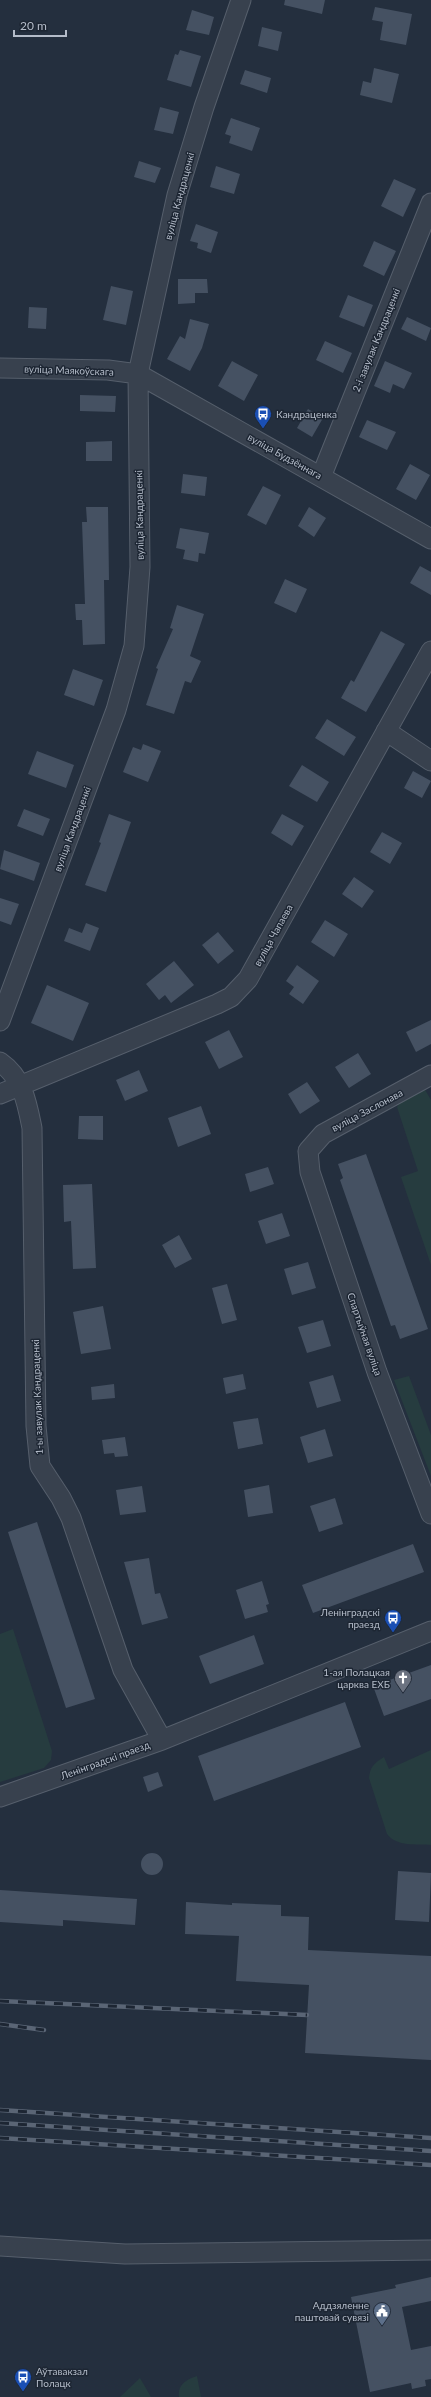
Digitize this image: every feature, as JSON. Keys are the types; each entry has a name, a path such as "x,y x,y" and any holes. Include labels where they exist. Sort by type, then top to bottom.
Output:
{"street":[{"name":"вуліца Кандраценкі","path":"0,1021 116,710 134,646 140,567 138,374 177,195 204,107 241,0"},
{"name":"2-і завулак Кандраценкі","path":"321,477 431,203"},
{"name":"вуліца Маякоўскага","path":"0,368 108,370 138,374"},
{"name":"вуліца Будзённага","path":"138,374 431,539"},
{"name":"вуліца Чапаева","path":"0,1094 231,997 248,979 431,651"},
{"path":"386,731 431,762"},
{"name":"1-ы завулак Кандраценкі","path":"0,1062 7,1067 22,1086 32,1128 36,1426 40,1466 61,1498 71,1518 123,1670 162,1740"},
{"name":"вуліца Заслонава","path":"308,1151 323,1134 431,1075"},
{"name":"Спартыўная вуліца","path":"308,1151 310,1172 377,1372 431,1514"},
{"name":"Ленінградскі праезд","path":"0,1797 162,1740 431,1631"},
{"path":"0,2246 125,2254 431,2250"}],"green space":[{"path":"424,1088 431,1100 431,1265 401,1177 418,1171 397,1107 402,1100"},
{"path":"409,1376 431,1435 431,1476 394,1380"},
{"path":"13,1629 52,1751 51,1760 44,1768 0,1782 0,1634"},
{"path":"431,1750 431,1845 401,1843 391,1838 387,1834 369,1778 370,1771 375,1763 384,1757 389,1769"},
{"path":"197,2376 201,2397 179,2397 181,2386"},
{"path":"140,2378 151,2397 120,2397 121,2396"}],"building":[{"path":"285,0 325,0 322,14 284,5"},
{"path":"375,7 412,14 406,45 380,40 383,22 372,20"},
{"path":"192,10 214,17 209,35 186,30"},
{"path":"262,27 282,32 278,51 258,46"},
{"path":"180,50 201,56 191,87 167,80 175,54 178,55"},
{"path":"374,68 399,74 392,103 360,95 363,81 371,83"},
{"path":"245,70 271,78 267,93 240,84"},
{"path":"160,107 179,112 173,134 154,130"},
{"path":"231,118 260,128 252,151 229,143 231,136 225,134"},
{"path":"139,161 161,168 155,183 134,177"},
{"path":"216,166 240,174 234,194 210,187"},
{"path":"394,179 416,189 403,217 381,206"},
{"path":"196,224 218,232 211,253 197,248 198,243 190,241"},
{"path":"374,241 396,251 384,276 363,266"},
{"path":"178,279 207,279 208,293 195,293 195,303 178,304"},
{"path":"111,286 133,291 126,325 103,320"},
{"path":"348,295 373,305 364,327 339,317"},
{"path":"29,307 47,308 46,329 28,328"},
{"path":"407,317 431,328 426,341 401,329"},
{"path":"190,319 209,324 202,348 190,371 167,359 180,336 185,339"},
{"path":"325,341 352,353 343,373 316,360"},
{"path":"232,361 258,375 244,401 218,386"},
{"path":"385,361 412,373 404,389 393,384 390,393 374,386"},
{"path":"80,395 116,396 115,412 80,411"},
{"path":"308,409 323,418 312,437 297,428"},
{"path":"367,420 396,432 387,450 359,437"},
{"path":"112,441 112,461 86,461 86,442"},
{"path":"410,464 430,475 416,500 396,489"},
{"path":"183,474 207,477 205,496 181,493"},
{"path":"263,486 281,495 266,525 247,515"},
{"path":"86,507 108,507 109,580 104,580 105,644 83,645 82,620 76,620 75,604 85,604 82,522 87,522"},
{"path":"309,507 326,518 314,537 298,526"},
{"path":"180,528 209,533 205,554 199,553 198,562 183,559 185,550 176,548"},
{"path":"420,566 431,572 431,595 410,583"},
{"path":"285,579 307,589 296,613 274,603"},
{"path":"177,605 204,614 190,656 201,661 191,683 185,681 174,714 146,705 158,669 156,668 173,629 170,628"},
{"path":"381,631 405,644 366,712 341,698 351,680 354,682"},
{"path":"73,669 103,680 94,706 64,695"},
{"path":"327,719 356,737 344,756 315,738"},
{"path":"143,744 161,751 148,782 123,772 133,747 141,750"},
{"path":"37,751 74,765 66,788 28,774"},
{"path":"302,765 329,782 317,802 289,786"},
{"path":"413,771 431,781 422,798 404,788"},
{"path":"24,809 50,819 43,836 17,826"},
{"path":"109,814 131,822 106,892 85,885 101,843 99,842"},
{"path":"282,814 304,826 292,846 271,833"},
{"path":"382,832 402,843 390,864 370,852"},
{"path":"4,850 40,863 34,881 0,869"},
{"path":"354,877 374,891 362,908 342,894"},
{"path":"0,898 19,904 11,925 0,921"},
{"path":"325,920 348,934 334,957 311,942"},
{"path":"86,923 99,928 90,951 64,941 69,928 82,933"},
{"path":"218,932 234,951 218,964 202,945"},
{"path":"174,961 194,985 171,1003 165,995 159,1000 146,984"},
{"path":"297,965 319,981 303,1004 289,994 294,987 286,981"},
{"path":"47,985 89,1003 73,1041 31,1023"},
{"path":"431,1020 431,1044 416,1052 406,1032"},
{"path":"229,1030 243,1057 219,1069 205,1042"},
{"path":"358,1053 371,1074 349,1088 335,1067"},
{"path":"139,1070 148,1091 125,1101 116,1080"},
{"path":"307,1082 320,1101 300,1114 288,1094"},
{"path":"201,1106 211,1134 178,1147 168,1118"},
{"path":"79,1116 103,1116 103,1140 78,1139"},
{"path":"366,1154 428,1329 400,1339 395,1325 391,1326 340,1180 343,1178 338,1164"},
{"path":"268,1167 274,1184 250,1192 245,1174"},
{"path":"92,1184 96,1268 73,1269 71,1221 64,1222 63,1185"},
{"path":"282,1213 290,1236 266,1244 258,1221"},
{"path":"179,1235 192,1259 175,1268 162,1245"},
{"path":"308,1262 316,1288 292,1295 284,1269"},
{"path":"227,1284 237,1320 222,1324 212,1288"},
{"path":"103,1306 111,1349 81,1354 73,1312"},
{"path":"323,1320 331,1346 307,1353 298,1327"},
{"path":"243,1374 246,1389 226,1394 223,1378"},
{"path":"333,1375 341,1401 317,1408 309,1382"},
{"path":"114,1384 115,1398 92,1400 91,1387"},
{"path":"258,1418 263,1444 238,1449 233,1422"},
{"path":"325,1429 333,1456 308,1463 300,1437"},
{"path":"125,1437 128,1456 115,1457 114,1453 104,1454 102,1440"},
{"path":"269,1485 273,1513 248,1517 244,1490"},
{"path":"142,1486 146,1512 120,1515 116,1490"},
{"path":"335,1498 343,1524 319,1532 310,1506"},
{"path":"37,1522 95,1699 66,1708 8,1532"},
{"path":"413,1544 424,1572 313,1613 302,1585"},
{"path":"149,1558 155,1594 160,1593 168,1618 142,1625 124,1562"},
{"path":"262,1581 269,1604 266,1605 268,1612 245,1619 236,1590"},
{"path":"254,1635 264,1664 210,1684 199,1656"},
{"name":"1-ая Полацкая царква ЕХБ","path":"431,1665 431,1699 384,1716 373,1686"},
{"path":"345,1702 361,1747 214,1801 198,1756"},
{"path":"158,1772 163,1786 148,1792 143,1777"},
{"path":"152,1853 160,1856 163,1864 160,1872 152,1875 144,1872 141,1864 144,1856"},
{"path":"398,1871 431,1873 429,1922 395,1920"},
{"path":"0,1890 137,1899 135,1925 63,1920 63,1926 0,1922"},
{"path":"186,1902 232,1905 232,1903 281,1905 281,1916 309,1917 308,1950 431,1956 431,2060 305,2053 309,1985 236,1981 239,1936 185,1934"},
{"name":"Аддзяленне паштовай сувязі","path":"431,2277 431,2301 402,2307 411,2350 431,2346 431,2379 425,2380 426,2386 412,2389 411,2383 370,2392 351,2297 396,2288 395,2285"}],"railway":[{"path":"0,2001 307,2015"},
{"path":"0,2024 44,2030"},
{"path":"0,2110 431,2138"},
{"path":"0,2123 431,2151"},
{"path":"0,2138 431,2165"}],"place":[{"name":"Кандраценка","path":"263,429"},
{"name":"Ленінградскі праезд","path":"393,1633"},
{"name":"1-ая Полацкая царква ЕХБ","path":"403,1693"},
{"name":"Аддзяленне паштовай сувязі","path":"382,2326"},
{"name":"Аўтавакзал Полацк","path":"23,2392"}]}
